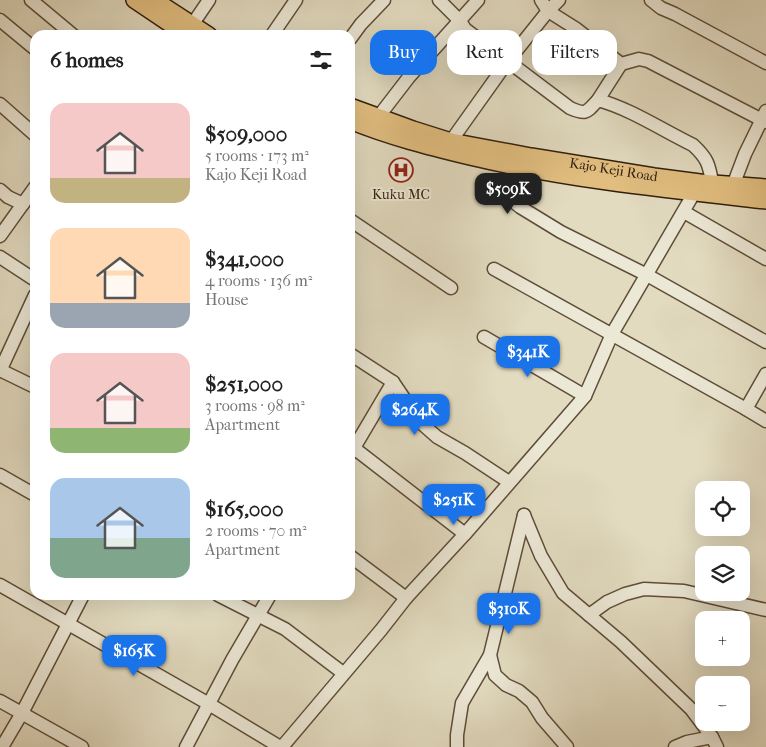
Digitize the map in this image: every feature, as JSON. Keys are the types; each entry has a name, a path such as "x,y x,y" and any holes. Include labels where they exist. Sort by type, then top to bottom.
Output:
{"main road":[{"path":"134,0 189,30"},
{"path":"155,0 189,30"},
{"name":"Kajo Keji Road","path":"355,108 501,157 526,169 637,187 766,202"},
{"name":"Kajo Keji Road","path":"355,127 390,136 501,157 700,182 766,187"}],"street":[{"path":"31,0 67,30"},
{"path":"189,30 209,0"},
{"path":"275,30 296,0"},
{"path":"355,32 384,0"},
{"path":"439,0 466,30"},
{"path":"379,116 404,83 478,0"},
{"path":"522,40 545,5 559,0"},
{"path":"651,0 661,8 766,63"},
{"path":"545,5 621,64"},
{"path":"0,20 30,45"},
{"path":"522,72 570,108 582,113 587,112 598,100 621,64 639,60 648,61 765,117 745,154 734,184"},
{"path":"451,141 499,75"},
{"path":"598,100 620,108 693,145 709,163 712,182"},
{"path":"0,104 30,131"},
{"path":"526,169 515,200 520,207 561,232 647,275 766,342"},
{"path":"0,190 8,197 24,204"},
{"path":"0,585 281,747 406,598 465,534 508,482 585,396 612,334 694,193"},
{"path":"1,231 30,195"},
{"path":"684,212 766,259"},
{"path":"355,223 451,288"},
{"path":"0,257 30,277"},
{"path":"494,269 766,421"},
{"path":"30,306 0,370 30,385"},
{"path":"484,337 585,396"},
{"path":"355,357 393,382 420,422 426,427 448,444 508,482"},
{"path":"746,409 766,374"},
{"path":"355,443 393,382"},
{"path":"355,452 465,534"},
{"path":"0,475 30,492"},
{"path":"458,747 457,735 462,703 490,655 524,515 541,556 563,593 621,642 691,709 714,742"},
{"path":"355,560 406,598"},
{"path":"589,615 607,602 625,594 644,590 684,591 766,610"},
{"path":"2,747 22,713 81,600"},
{"path":"227,600 285,629 343,673"},
{"path":"186,747 267,600"},
{"path":"490,655 495,675 506,685 519,691 532,702 542,718 567,747"},
{"path":"0,701 82,747"},
{"path":"675,747 687,742 714,742"}],"place":[{"name":"Kuku MC","path":"401,170"}]}
